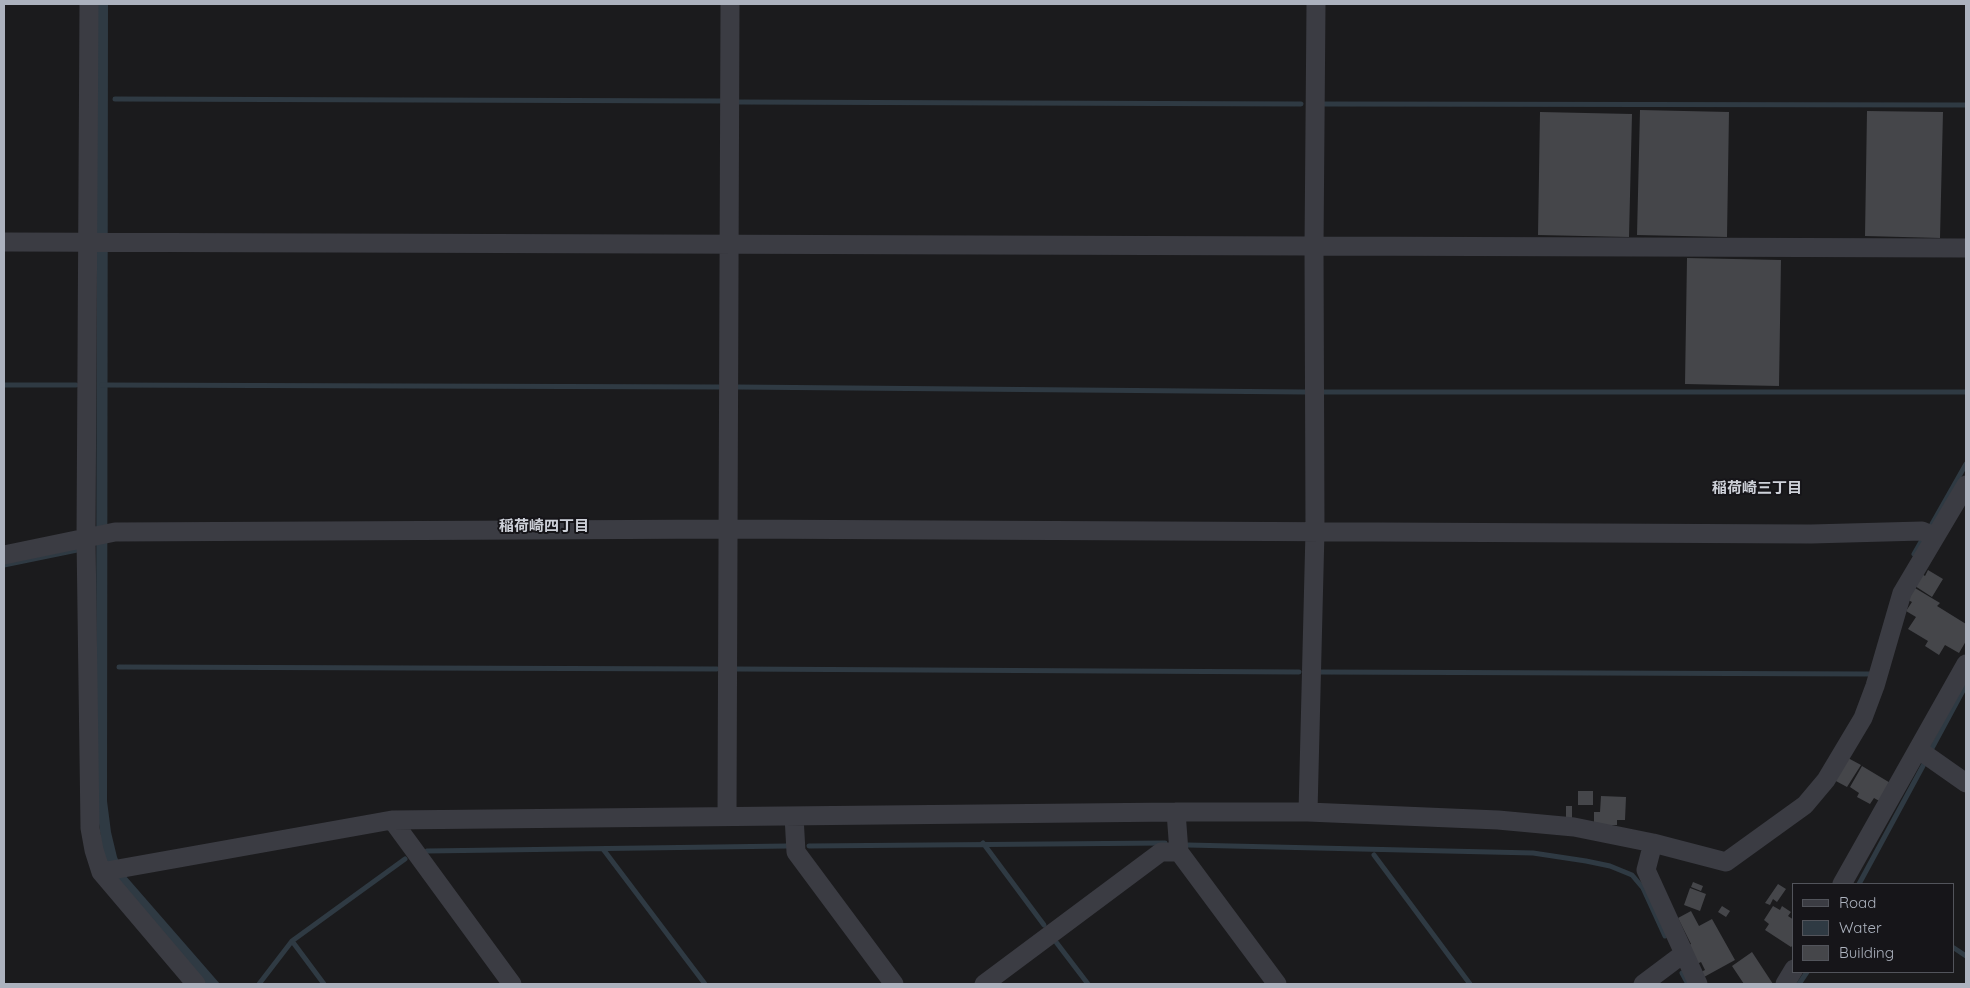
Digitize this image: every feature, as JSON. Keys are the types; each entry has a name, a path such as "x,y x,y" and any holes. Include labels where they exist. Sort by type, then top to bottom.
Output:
{"street":[{"path":"89,4 86,538 90,828 94,850 110,870 109,883 196,984"},
{"path":"727,816 730,4"},
{"path":"1308,812 1315,531 1314,247 1316,4"},
{"path":"4,242 1966,248"},
{"path":"110,870 392,820 1176,812 1308,812 1574,827 1653,843 1726,862 1805,805 1826,780 1863,718 1875,686 1902,592 1966,485"},
{"path":"4,555 114,532 728,529 1811,534 1922,531 1934,536"},
{"path":"1843,883 1966,664"},
{"path":"1919,750 1966,783"},
{"path":"1176,812 1179,852 1277,984"},
{"path":"794,816 796,852 894,984"},
{"path":"392,820 512,984"},
{"path":"1653,843 1646,870 1698,984"},
{"path":"984,984 1161,852 1179,852"},
{"path":"1643,984 1683,954"},
{"path":"1785,984 1792,972"}],"water":[{"path":"97,4 108,4 107,801 111,832 117,857 125,875 220,984 206,984 112,877 103,856 96,799"}],"building":[{"path":"1640,110 1729,112 1727,237 1637,235"},
{"path":"1867,111 1943,112 1940,238 1865,236"},
{"path":"1540,112 1632,114 1629,237 1538,235"},
{"path":"1687,258 1781,260 1779,386 1685,384"},
{"path":"1928,570 1943,579 1932,597 1915,586 1922,574 1925,576"},
{"path":"1915,588 1940,603 1937,606 1966,624 1966,641 1959,653 1945,645 1939,655 1925,646 1928,641 1908,629 1916,617 1906,611 1912,602 1908,600"},
{"path":"1848,758 1861,765 1847,787 1834,780"},
{"path":"1862,766 1892,784 1881,802 1874,798 1870,804 1857,797 1859,793 1850,787"},
{"path":"1578,791 1593,791 1593,805 1578,805"},
{"path":"1601,796 1626,797 1625,820 1617,820 1617,825 1594,825 1594,812 1600,812"},
{"path":"1566,806 1572,806 1572,818 1566,818"},
{"path":"1693,882 1703,886 1701,891 1691,887"},
{"path":"1778,884 1786,889 1777,902 1773,899 1770,905 1765,903"},
{"path":"1690,888 1706,894 1700,911 1684,905"},
{"path":"1722,906 1730,911 1726,917 1718,912"},
{"path":"1773,906 1780,910 1782,906 1791,912 1788,916 1792,919 1792,946 1765,930 1769,924 1764,920"},
{"path":"1691,911 1699,926 1712,919 1735,960 1704,977 1701,972 1705,970 1701,962 1697,964 1687,946 1691,944 1678,918"},
{"path":"1752,952 1773,984 1744,984 1732,966"}],"waterway":[{"path":"115,99 724,101"},
{"path":"738,102 1301,104"},
{"path":"1323,104 1966,105"},
{"path":"4,385 76,385"},
{"path":"102,385 719,387"},
{"path":"737,387 1305,392"},
{"path":"1320,392 1966,392"},
{"path":"1932,524 1966,464"},
{"path":"1914,554 1922,540"},
{"path":"4,565 82,549"},
{"path":"119,667 717,669"},
{"path":"736,669 1299,672"},
{"path":"1318,672 1870,674"},
{"path":"1931,750 1966,685"},
{"path":"1860,883 1924,764"},
{"path":"983,843 1044,925"},
{"path":"809,846 1165,843"},
{"path":"1188,845 1533,853 1586,861 1610,866 1632,875 1643,888 1665,936"},
{"path":"427,851 787,846"},
{"path":"603,849 705,984"},
{"path":"1374,855 1470,984"},
{"path":"259,984 292,941 405,859"},
{"path":"292,941 324,984"},
{"path":"1056,942 1088,984"},
{"path":"1955,949 1966,956"},
{"path":"1682,973 1688,984"},
{"path":"1799,984 1806,973"}],"district":[{"name":"稲荷崎三丁目","path":"1757,488"},
{"name":"稲荷崎四丁目","path":"544,526"}]}
